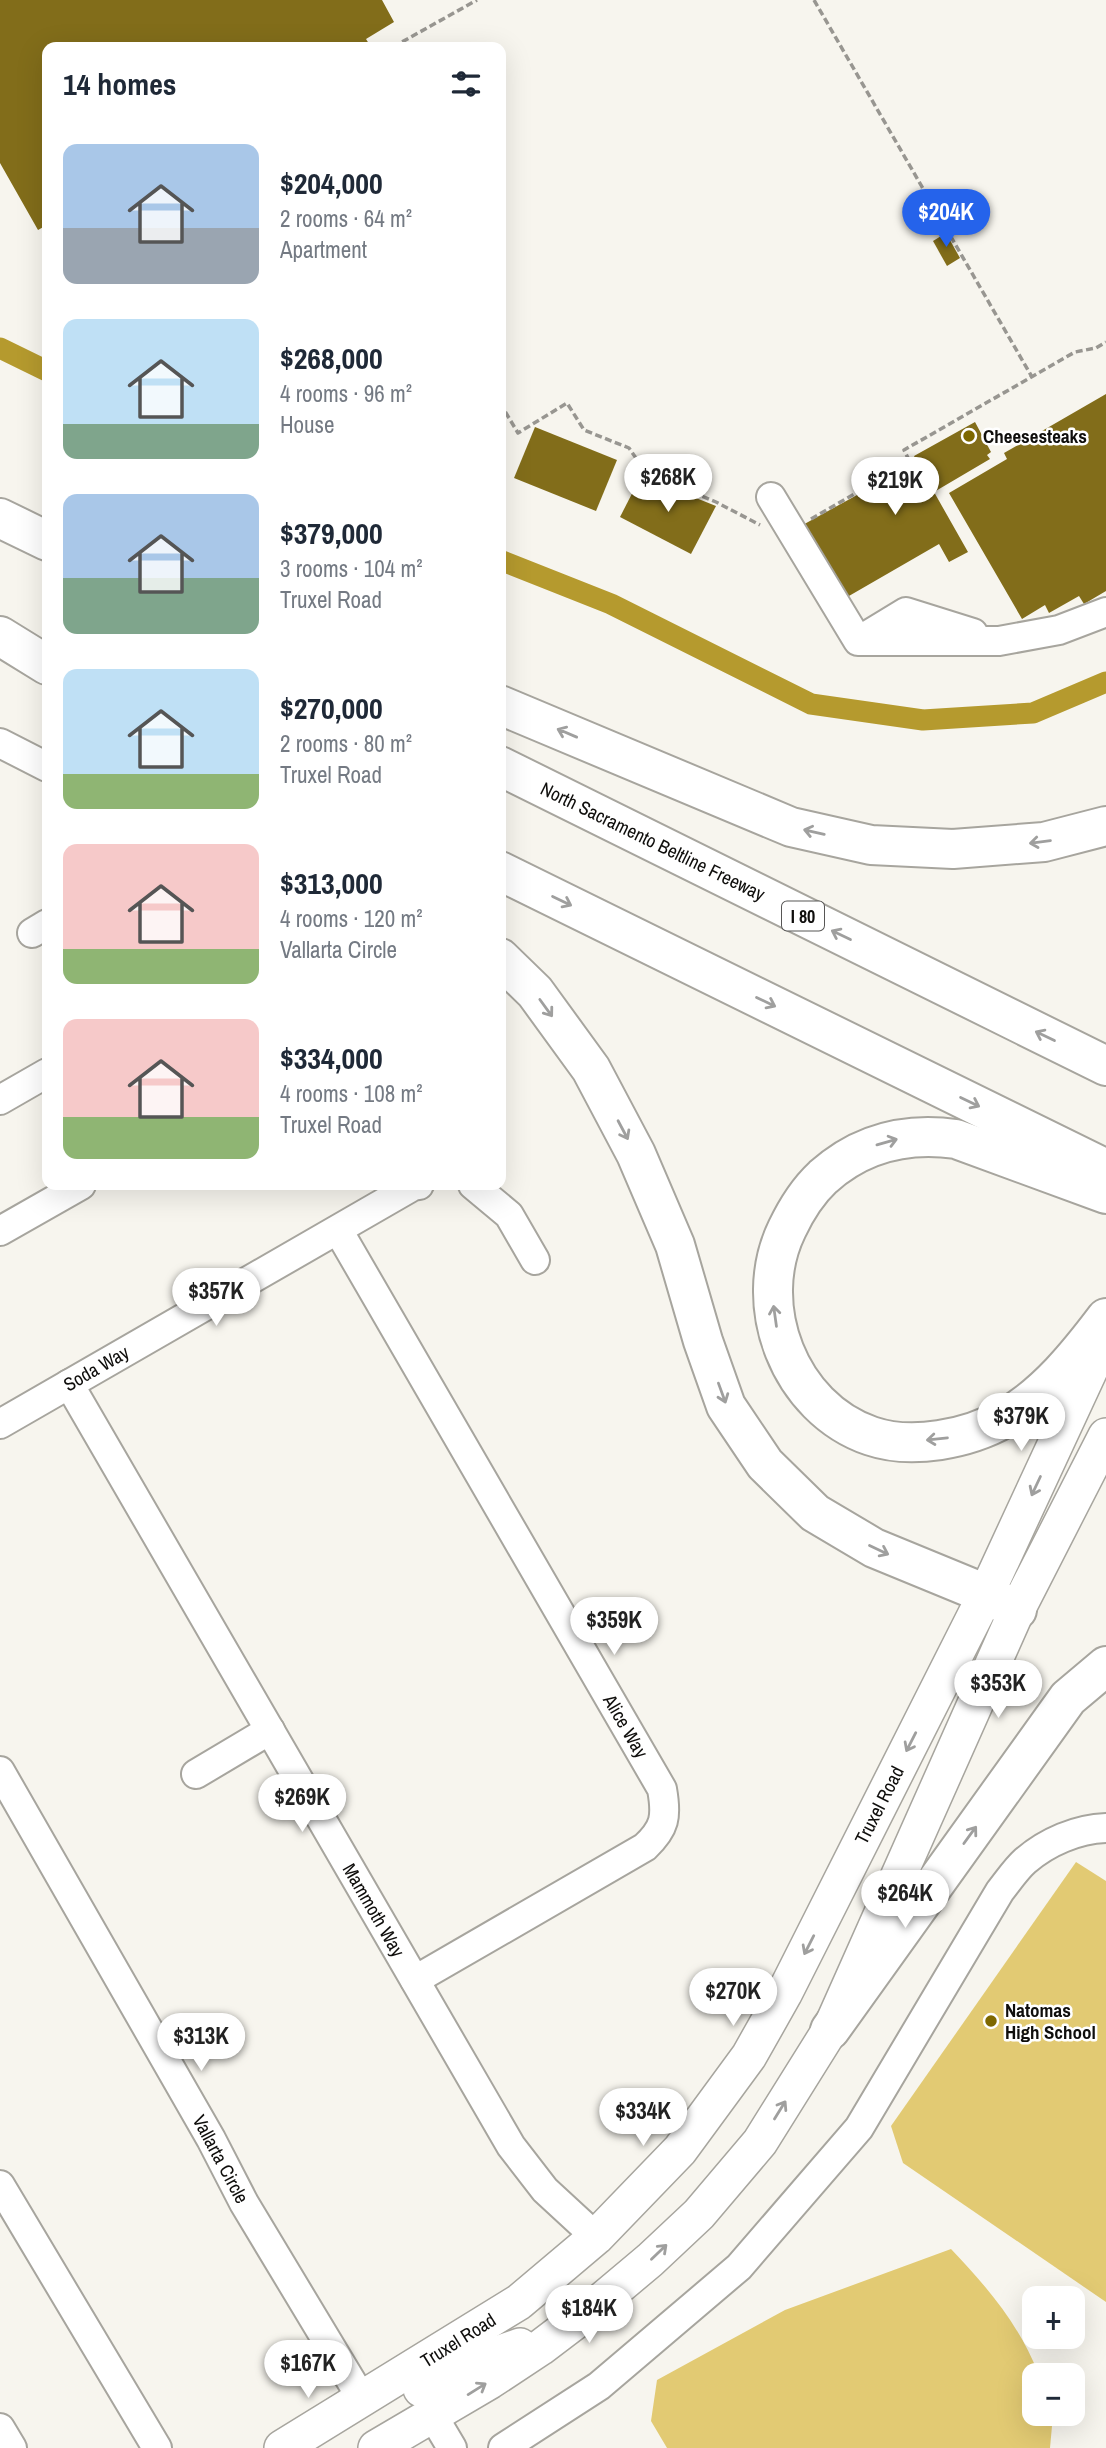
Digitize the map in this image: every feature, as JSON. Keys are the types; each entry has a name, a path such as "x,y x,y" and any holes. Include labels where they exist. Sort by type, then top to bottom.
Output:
{"highway":[{"path":"0,494 42,512"},
{"path":"0,518 42,539"},
{"path":"0,625 42,646"},
{"path":"0,636 42,662"},
{"path":"506,708 791,827 871,845 953,849 1044,842 1106,826"},
{"name":"North Sacramento Beltline Freeway","path":"506,769 1106,1066"},
{"path":"506,874 1106,1169"},
{"path":"506,964 535,992 591,1069 636,1154 675,1245 703,1341 726,1406 765,1464 815,1513 874,1548 1001,1602"},
{"path":"1106,1194 956,1139 925,1136 894,1139 864,1149 837,1165 814,1186 795,1213 782,1240 772,1291 778,1332 789,1361 805,1388 826,1410 853,1428 872,1437 895,1440 918,1441 952,1437 986,1427 1006,1417 1035,1397 1052,1381 1084,1347 1106,1318"},
{"path":"830,2030 1068,1698 1106,1666"}],"main road":[{"name":"Truxel Road","path":"376,2448 530,2355 594,2307 699,2214 760,2142 830,2030 1106,1335"},
{"name":"Truxel Road","path":"282,2448 519,2302 596,2237 680,2150 749,2056 1001,1602 1106,1436"},
{"path":"362,2399 386,2405 397,2402 457,2368 560,2331"}],"street":[{"path":"776,506 858,641 906,612 999,641 1059,630 1106,612"},
{"path":"0,743 42,764"},
{"path":"0,1100 42,1076"},
{"path":"0,1231 72,1190"},
{"name":"Soda Way","path":"0,1424 406,1190"},
{"path":"479,1190 509,1215 535,1260"},
{"name":"Alice Way","path":"338,1230 663,1789 666,1811 659,1833 645,1847 415,1980"},
{"name":"Mammoth Way","path":"69,1384 511,2146 545,2190 596,2237"},
{"path":"196,1774 270,1730"},
{"name":"Vallarta Circle","path":"0,1771 211,2139 244,2203 362,2399"},
{"path":"503,2448 599,2386 739,2267 859,2128 1000,1891 1024,1861 1056,1840 1092,1829 1106,1828"},
{"path":"0,2185 157,2448"},
{"path":"433,2416 452,2448"},
{"path":"0,2428 12,2448"}],"path":[{"path":"402,42 477,0"},
{"path":"814,0 1032,377"},
{"path":"506,414 517,433 567,403 583,430 629,448 643,468 667,463 682,488 716,502 760,526 776,506 796,506 804,522 910,463 904,450 1075,352 1096,348 1106,342"}],"shaded area":[{"path":"1076,1862 1106,1881 1106,2302 903,2163 891,2126"},
{"path":"951,2249 1001,2308 1022,2339 1022,2349 1027,2349 1031,2357 1034,2363 1022,2363 1022,2426 1052,2426 1050,2448 667,2448 651,2421 657,2380 785,2310"}],"building":[{"path":"0,0 382,0 394,22 366,39 368,42 42,42 42,228 38,230 0,163"},
{"path":"946,233 960,258 947,266 933,241"},
{"path":"1106,394 1106,591 1084,604 1079,596 1049,613 1045,605 1022,619 949,493 1007,459 1004,453"},
{"path":"975,422 991,452 987,455 990,459 934,492 968,552 949,562 939,544 842,600 799,527 917,462 914,456"},
{"path":"535,427 617,460 596,511 514,478"},
{"path":"641,476 716,506 691,554 620,517"}],"waterway":[{"path":"0,348 42,369"},
{"path":"506,562 611,604 811,704 923,720 1033,713 1106,682"}],"place":[{"name":"Cheesesteaks","path":"969,436"},
{"name":"Natomas High School","path":"991,2021"}]}
